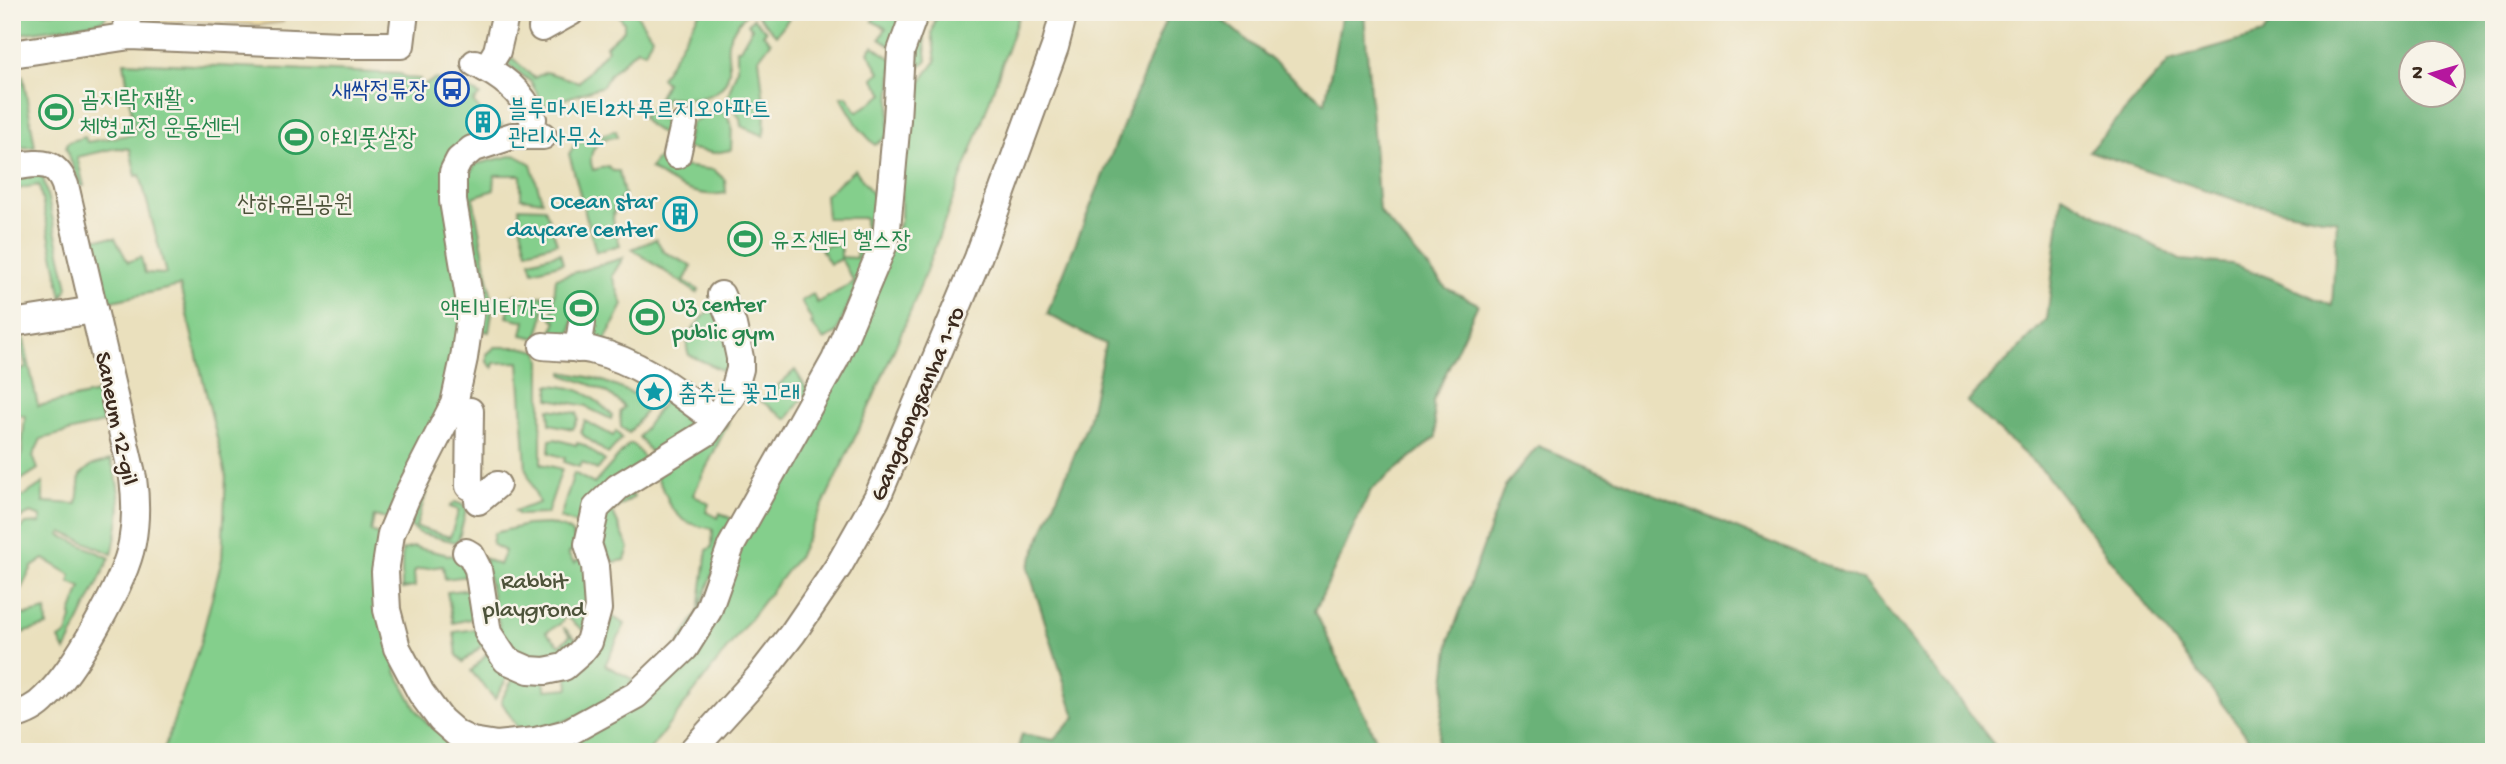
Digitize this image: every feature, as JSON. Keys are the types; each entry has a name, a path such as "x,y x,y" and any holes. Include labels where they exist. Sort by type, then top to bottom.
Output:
{"street":[{"path":"12,54 127,24 341,45 401,44 405,12"},
{"path":"481,490 464,358 471,309 453,201 453,172 459,160 472,149 538,127 514,88 483,66 496,51 506,12"},
{"path":"542,28 571,12"},
{"path":"471,407 407,496 391,534 385,572 387,610 397,649 421,693 441,720 457,734 472,741 497,745 518,744 567,733 636,695 685,648 708,611 731,546 835,360 886,239 901,51 915,12"},
{"name":"Gangdongsanha 1-ro","path":"691,752 758,678 793,633 838,567 877,498 978,258 1055,47 1064,12"},
{"path":"677,155 684,124"},
{"name":"Saneum 12-gil","path":"12,167 46,164 56,169 63,179 133,478 135,497 132,544 125,567 108,602 63,678 44,700 12,716"},
{"path":"466,552 471,555 478,569 488,633 506,660 529,670 545,671 564,667 589,642 595,625 598,609 596,566 588,544 596,508 618,487 706,432 733,394 740,369 733,325 721,295"},
{"path":"12,323 94,310"},
{"path":"578,349 582,323"},
{"path":"542,346 590,350 644,369 714,419"}],"green space":[{"path":"12,12 109,12 103,20 95,23 12,35"},
{"path":"617,12 635,12 652,37 645,52 637,49 610,74 603,86 544,106 531,82 508,64 511,57 534,78 546,72 579,82 608,49 606,46 624,30 624,23"},
{"path":"700,12 748,12 729,39 729,71 726,81 713,94 695,98 666,97 663,106 655,105 666,83 661,78"},
{"path":"759,12 794,12 776,35 757,15"},
{"path":"877,12 906,12 892,47 880,39 886,28 872,21"},
{"path":"918,12 930,12 924,34 927,60 914,73 910,108 904,51"},
{"path":"937,12 1020,12 912,308 867,412 799,555 648,752 494,752 641,704 740,544 860,328 901,219 901,122 917,112 921,81 936,61 932,33"},
{"path":"1169,12 1212,12 1325,103 1342,13 1364,12 1379,211 1446,288 1478,304 1433,401 1436,437 1371,490 1315,611 1382,752 1017,752 1022,734 1054,740 1075,717 1028,568 1088,422 1105,344 1047,314"},
{"path":"2276,12 2494,12 2494,752 2259,752 2043,471 1967,402 2047,319 2062,195 2180,260 2232,264 2332,306 2337,221 2242,202 2089,151 2170,61 2263,34"},
{"path":"753,18 766,31 763,34 771,42 759,58 765,111 764,136 741,126 740,118 726,101 737,69 737,49 740,49 752,28 748,24"},
{"path":"873,46 893,60 888,136 875,145 860,129 841,97 847,96 857,112 884,94 873,78 880,72 868,52"},
{"name":"산하유림공원","path":"124,62 401,74 406,78 420,79 421,86 436,79 445,81 444,93 460,97 463,86 480,95 473,102 481,111 473,119 484,132 493,125 502,124 502,128 465,141 462,310 448,398 387,519 374,516 371,532 381,536 396,672 416,709 428,724 472,752 163,752 200,644 222,559 226,475 180,286 108,302 92,238 115,238 128,262 141,257 145,273 166,274 140,175 136,176 130,149 117,148 77,157 84,186 80,186 66,147 68,142 85,137 87,142 135,134"},
{"path":"23,76 35,147 12,148 12,78"},
{"path":"719,109 720,112 724,110 732,126 731,150 714,153 686,148 691,123"},
{"path":"649,110 661,112 660,118 675,122 668,138 642,117"},
{"path":"616,130 617,137 604,139 595,146 591,163 593,170 608,166 613,171 619,171 624,195 615,208 613,219 620,245 596,252 569,154 575,144"},
{"path":"515,155 531,164 542,201 521,198 521,175 495,175 494,190 473,197 493,305 489,332 480,330 485,304 467,189 468,176 476,164"},
{"path":"658,158 673,165 714,170 725,180 726,193 696,192 667,180 650,168"},
{"path":"855,169 877,201 875,230 865,229 865,218 827,218 825,195"},
{"path":"37,174 43,177 68,287 62,298 39,185 12,190 12,178"},
{"path":"519,207 545,208 557,243 527,251"},
{"path":"656,239 664,252 692,266 684,281 699,290 697,293 632,249"},
{"path":"828,245 841,245 841,257 856,258 857,246 873,248 836,334 824,340 811,324 813,323 801,301 813,294 817,303 854,282 841,259 830,264 821,249"},
{"path":"560,253 563,263 533,271 530,261"},
{"path":"623,258 612,276 623,305 605,340 641,360 586,346 595,325 573,322 569,343 549,341 556,320 552,319 556,278"},
{"path":"517,294 520,301 545,295 537,338 522,335 525,321 507,317 512,296"},
{"path":"716,311 734,347 726,372 689,355 687,349 689,337 695,327 707,312"},
{"path":"12,331 22,331 38,406 97,393 103,423 41,439 33,456 38,469 15,484 22,497 43,483 43,502 77,504 80,475 92,465 111,460 118,485 119,518 112,554 62,532 60,535 110,558 65,651 59,639 67,634 81,587 69,582 71,575 44,559 32,567 17,597 12,599 12,560 17,552 19,536 12,535 12,531 18,531 26,524 40,523 41,517 31,513 12,522 12,461 21,459 25,416 12,412 12,373 26,368 21,345 12,347"},
{"path":"495,347 519,347 539,351 541,464 562,469 547,514 519,515 515,511 539,503 526,469 519,362 494,363 493,368 487,362 487,354"},
{"path":"795,370 808,391 787,419 761,401"},
{"path":"563,372 598,379 634,394 643,378 662,389 629,433 621,427 620,412 624,407 618,400 596,387 563,375"},
{"path":"549,385 584,393 612,415 611,419 587,406 549,399"},
{"path":"669,394 699,416 698,426 652,454 639,437"},
{"path":"549,409 577,413 578,419 573,429 550,424"},
{"path":"585,421 613,436 616,431 622,438 608,454 583,435 581,431"},
{"path":"728,423 693,495 709,504 706,512 718,518 720,513 734,520 699,610 707,550 712,547 713,529 691,523 676,514 655,474"},
{"path":"550,440 584,445 605,461 597,470 582,462 579,467 564,462 565,458 549,453"},
{"path":"629,444 633,444 645,459 583,534 575,523 560,518 574,473 594,484"},
{"path":"1538,446 1864,581 2000,752 1437,752 1450,639 1505,486"},
{"path":"434,467 416,527 450,537 459,510 450,507 455,502 463,505 466,510 459,538 455,542 419,533 410,526"},
{"path":"630,491 634,497 612,511 629,548 625,560 614,562 601,539 600,520 608,508"},
{"name":"Rabbit playgrond","path":"549,524 565,528 573,536 577,547 568,554 574,563 585,555 590,593 584,631 565,616 560,624 546,632 560,645 570,636 563,627 577,640 549,663 526,663 503,643 484,558 499,565 505,551 492,544 494,533 527,525"},
{"path":"414,547 457,557 469,576 445,579 443,566 416,570 415,587 402,589 402,550"},
{"path":"471,589 475,618 453,623 447,592"},
{"path":"12,609 26,615 46,610 47,626 22,633 18,620 12,621"},
{"path":"611,616 625,624 605,665 634,680 623,691 597,708 522,735 501,701 516,673 542,676 546,690 569,688 567,671 587,665 585,658 600,623"},
{"path":"476,629 484,644 463,662 457,655 454,632"},
{"path":"489,652 510,673 495,699 471,671"}],"sand":[{"path":"142,12 218,12 225,16 228,12 281,12 283,22 259,25 184,21 153,24 143,18"}],"place":[{"name":"새싹정류장","path":"452,89"},
{"name":"곰지락 재활 · 체형교정 운동센터","path":"56,112"},
{"name":"블루마시티2차푸르지오아파트 관리사무소","path":"483,122"},
{"name":"야외풋살장","path":"296,137"},
{"name":"Ocean star daycare center","path":"680,214"},
{"name":"유즈센터 헬스장","path":"745,239"},
{"name":"액티비티가든","path":"581,308"},
{"name":"Uz center public gym","path":"647,317"},
{"name":"춤추는 꽃고래","path":"654,392"}]}
